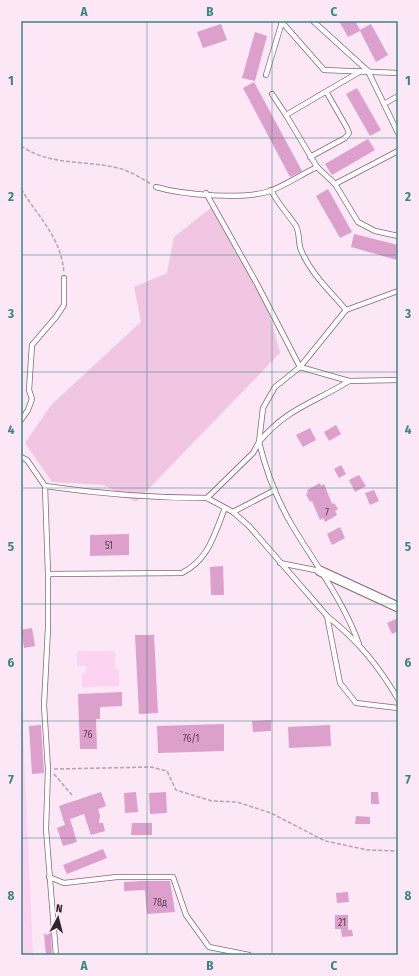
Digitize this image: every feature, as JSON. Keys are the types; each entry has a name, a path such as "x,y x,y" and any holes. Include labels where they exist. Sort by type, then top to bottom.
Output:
{"street":[{"path":"320,571 398,607"}],"lane":[{"path":"313,21 368,71 398,133"},
{"path":"282,22 324,70 398,73"},
{"path":"266,75 282,22"},
{"path":"286,115 361,71"},
{"path":"310,157 345,138 348,133 347,128 327,92"},
{"path":"272,94 316,167 335,184 358,222 380,232 398,236"},
{"path":"384,104 398,96"},
{"path":"335,184 398,151"},
{"path":"156,187 188,193 239,195 271,190 316,167"},
{"path":"271,190 276,201 296,226 302,252 330,293 346,310"},
{"path":"206,194 257,284 300,367 349,381 398,380"},
{"path":"21,420 28,410 32,399 29,390 32,345 56,317 64,304 64,278"},
{"path":"359,644 351,621 292,526 275,490 259,442 263,408 275,387 300,367 346,310 398,291"},
{"path":"207,498 253,453 259,442 272,427 294,410 349,381"},
{"path":"21,457 27,460 45,486 48,574 48,628 44,705 48,769 46,829 56,955"},
{"path":"45,486 99,494 149,498 207,498 233,512 249,526 327,616 359,644 385,676 398,699"},
{"path":"233,512 275,490"},
{"path":"48,574 182,573 198,563 211,544 225,508"},
{"path":"280,563 320,571"},
{"path":"327,616 340,683 356,703 398,708"},
{"path":"49,877 64,883 117,877 173,876 186,915 208,947 249,955"}],"path":[{"path":"21,146 37,156 119,168 138,176 156,187"},
{"path":"21,189 34,211 47,225 54,237 60,253 64,278"},
{"path":"48,769 151,768 168,771 176,790 212,801 237,802 270,813 325,841 368,850 398,851"},
{"path":"48,769 72,795"}],"shaded area":[{"path":"213,206 268,309 280,353 136,502 104,485 52,482 25,443 52,404 141,322 134,287 167,273 174,237"},
{"path":"77,651 115,651 115,669 119,670 119,686 82,687 82,673 86,673 86,666 77,666"},
{"path":"21,686 33,955 21,955"}],"building":[{"path":"339,21 355,21 360,30 371,24 388,55 376,62 360,31 348,37"},
{"path":"221,24 227,40 203,48 197,32"},
{"path":"255,32 267,36 255,81 242,78"},
{"path":"254,82 302,171 290,177 243,88"},
{"path":"357,88 381,130 370,136 346,94"},
{"path":"368,139 375,150 332,175 325,164"},
{"path":"328,189 352,232 340,238 316,196"},
{"path":"354,234 398,245 397,260 351,247"},
{"path":"336,425 341,434 329,441 324,432"},
{"path":"310,428 316,440 303,447 296,435"},
{"path":"341,465 346,474 339,478 334,469"},
{"path":"359,475 366,486 355,492 349,480"},
{"path":"320,483 321,486 324,484 332,504 334,503 338,509 335,511 337,515 325,522 323,518 320,520 312,501 310,502 306,494 308,493 307,490"},
{"path":"374,490 379,501 370,505 365,493"},
{"path":"340,527 345,538 332,545 327,534"},
{"path":"129,534 129,555 90,556 90,535"},
{"path":"223,566 224,595 211,595 210,567"},
{"path":"398,618 398,631 392,634 387,623"},
{"path":"32,628 35,646 24,648 21,630"},
{"path":"135,635 154,635 158,713 139,714"},
{"path":"122,692 122,706 100,707 100,719 96,719 97,749 80,749 78,694"},
{"path":"271,720 271,731 253,732 252,721"},
{"path":"224,724 224,751 158,753 157,726"},
{"path":"41,725 44,773 32,774 29,726"},
{"path":"330,725 331,746 289,748 288,727"},
{"path":"101,792 106,806 98,809 100,815 99,823 103,823 105,831 91,835 84,814 70,819 77,842 63,846 57,828 65,825 59,806"},
{"path":"136,792 138,812 125,813 124,793"},
{"path":"166,792 167,813 150,814 149,793"},
{"path":"371,792 378,792 379,804 371,804"},
{"path":"356,816 370,817 370,824 355,824"},
{"path":"132,823 152,823 152,835 131,835"},
{"path":"103,849 107,858 67,874 63,865"},
{"path":"170,881 175,912 147,914 145,890 124,891 124,882"},
{"path":"348,892 349,902 337,903 336,893"},
{"path":"335,915 348,915 348,930 352,930 353,936 342,937 341,929 335,929"},
{"path":"51,933 52,955 46,955 44,934"}]}
